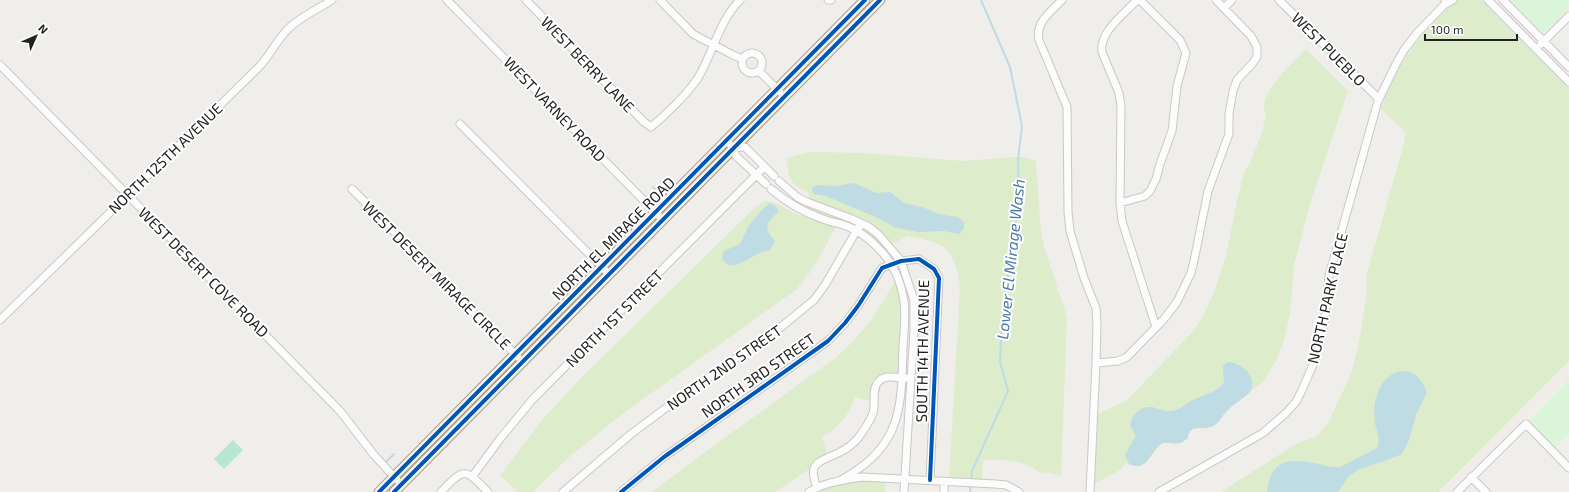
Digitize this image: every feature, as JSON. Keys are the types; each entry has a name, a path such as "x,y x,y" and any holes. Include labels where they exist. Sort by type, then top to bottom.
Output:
{"main road":[{"name":"NORTH EL MIRAGE ROAD","path":"379,492 865,0"},
{"name":"NORTH EL MIRAGE ROAD","path":"394,492 880,0"}],"street":[{"name":"NORTH 125TH AVENUE","path":"0,320 268,58 287,30 295,23 332,0"},
{"name":"WEST VARNEY ROAD","path":"447,0 662,219"},
{"name":"WEST BERRY LANE","path":"526,0 644,122 651,126 689,90 698,78 714,45"},
{"path":"660,0 693,34 742,59"},
{"path":"714,45 727,17 740,0"},
{"path":"1062,0 1044,18 1037,34 1067,107 1068,212 1070,231 1084,278 1096,308 1096,363 1090,492"},
{"path":"1137,0 1105,34 1101,45 1102,52 1119,93 1121,106 1120,203 1122,221 1156,327"},
{"path":"1120,203 1145,196 1150,191 1156,179 1172,131 1177,86 1186,54 1180,40 1140,0"},
{"path":"1096,363 1118,361 1127,357 1156,327 1177,302 1191,273 1208,191 1229,134 1229,114 1233,91 1238,80 1257,56 1257,47 1251,36 1216,0"},
{"path":"1224,8 1232,0"},
{"name":"WEST PUEBLO","path":"1279,0 1379,99"},
{"name":"NORTH PARK PLACE","path":"1159,492 1263,433 1296,402 1315,360 1325,320 1329,276 1379,99 1404,50 1445,2 1453,0"},
{"path":"1488,0 1569,82"},
{"path":"1503,0 1569,67"},
{"path":"1536,49 1569,16"},
{"path":"750,53 757,54 762,62 759,71 752,74 746,72 742,66 742,59 750,53"},
{"name":"WEST DESERT COVE ROAD","path":"0,65 340,411 374,455 401,485"},
{"path":"759,71 784,97"},
{"path":"460,124 609,274"},
{"path":"726,140 733,148 736,156 755,175 782,198 804,211 856,231 872,242 892,264 904,302 902,378 896,420 885,443 862,468 841,480"},
{"path":"733,148 745,147 797,197 861,222 879,235 901,261 914,300 914,330 904,492"},
{"name":"NORTH 1ST STREET","path":"472,477 500,439 532,400 764,166"},
{"name":"WEST DESERT MIRAGE CIRCLE","path":"352,189 522,361"},
{"name":"NORTH 2ND STREET","path":"563,492 631,434 804,309 814,300 825,285 861,222"},
{"name":"SOUTH 14TH AVENUE","path":"892,264 901,261 919,259 934,269 939,278 930,480"},
{"name":"NORTH 3RD STREET","path":"621,492 690,438 828,341 849,318 882,268 892,264"},
{"path":"816,487 812,472 815,464 822,459 842,451 850,446 859,437 873,413 876,385 882,378 910,378"},
{"path":"1457,492 1526,424 1569,468"},
{"path":"441,492 461,473 468,474 488,492"},
{"path":"809,492 816,487 841,480 862,477 944,482 980,482 1006,485 1019,492"},
{"path":"1471,478 1486,492"},
{"path":"944,482 944,492"}],"green space":[{"path":"1456,0 1482,0 1569,88 1569,361 1438,492 1221,492 1296,444 1317,436 1328,423 1351,374 1359,342 1367,291 1366,277 1405,140 1405,132 1381,109 1395,76 1411,49 1431,25"},
{"path":"1506,0 1569,0 1566,10 1555,24 1546,31 1540,33"},
{"path":"1306,49 1348,91 1310,204 1294,265 1290,313 1283,343 1277,359 1263,382 1225,412 1218,423 1206,429 1198,427 1191,430 1188,433 1188,438 1181,443 1163,443 1145,463 1135,466 1127,462 1120,470 1090,486 1094,416 1127,400 1195,329 1205,312 1215,290 1226,256 1238,196 1245,170 1250,163 1261,135 1266,116 1264,108 1265,99 1284,71"},
{"path":"809,152 863,153 963,161 1024,157 1036,161 1041,232 1044,247 1067,317 1061,476 1044,472 1041,473 1034,468 1014,461 983,460 982,482 949,482 960,286 954,261 947,250 942,246 930,241 908,236 880,250 872,242 837,223 819,258 797,289 621,415 567,459 533,492 518,492 500,475 542,420 580,379 749,213 762,203 772,202 795,213 807,216 809,193 797,186 791,180 786,158"},
{"path":"897,277 904,302 902,378 879,381 874,402 855,397 846,416 839,425 822,437 828,457 775,492 652,492 838,356 856,338 871,319"},
{"path":"1569,379 1569,434 1552,451 1526,424"},
{"path":"233,440 243,450 224,469 214,459"},
{"path":"886,478 885,492 810,492 841,480"}],"water":[{"path":"854,183 876,193 890,192 904,203 922,207 938,214 957,217 964,222 964,228 959,234 944,231 918,232 894,227 878,218 826,196 814,194 812,191 812,188 817,185 835,186"},
{"path":"770,203 779,211 770,220 767,226 769,234 775,241 770,250 757,254 742,263 729,265 722,258 724,251 740,244 749,225"},
{"path":"1227,362 1244,368 1248,373 1252,383 1248,394 1231,407 1218,423 1213,426 1191,430 1188,438 1180,443 1161,444 1157,447 1148,460 1140,466 1129,464 1125,455 1135,437 1130,425 1135,414 1141,409 1148,407 1165,411 1173,411 1179,409 1192,400 1215,390 1224,382 1223,366"},
{"path":"1400,371 1410,372 1418,377 1427,393 1416,415 1409,440 1402,454 1360,469 1349,476 1338,492 1267,492 1269,481 1273,472 1283,463 1299,461 1340,467 1377,448 1379,439 1374,416 1378,392 1386,379 1392,374"}],"waterway":[{"name":"Lower El Mirage Wash","path":"971,481 972,471 1008,391 1000,362 1002,316 1019,200 1018,160 1022,126 1010,67 981,0"},
{"path":"653,187 662,195"},
{"path":"386,462 394,454"},
{"name":"Lower El Mirage Wash","path":"970,492 971,485"}],"cycle path":[{"path":"379,492 865,0"},
{"path":"394,492 880,0"},
{"path":"621,492 664,457 828,341 858,306 882,268 901,261 919,259 934,269 939,278 930,480"}]}
